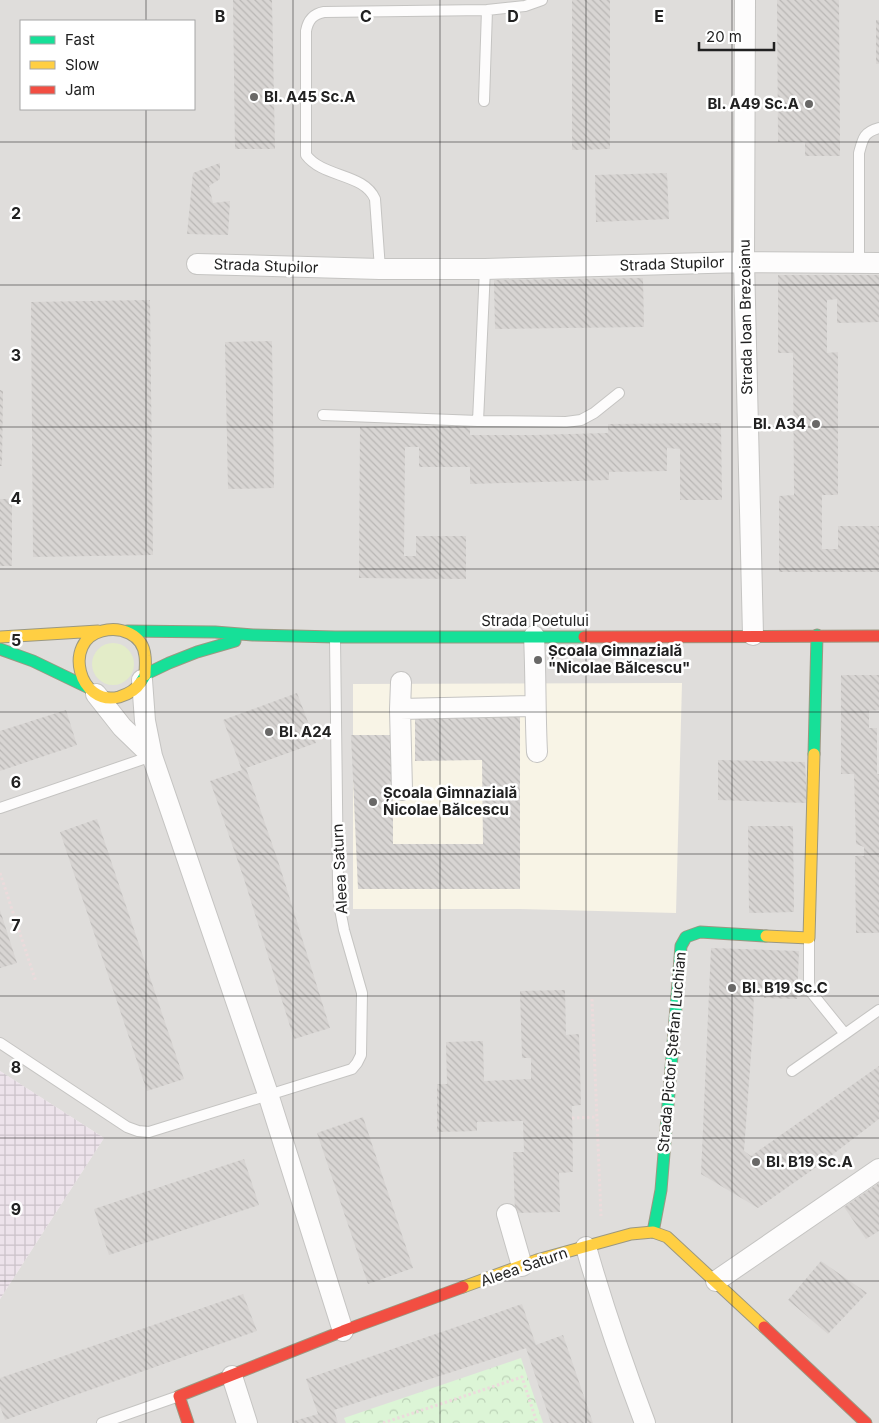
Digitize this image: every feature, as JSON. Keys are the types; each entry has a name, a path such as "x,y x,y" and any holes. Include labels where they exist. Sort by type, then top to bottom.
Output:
{"street":[{"name":"Strada Ioan Brezoianu","path":"745,0 744,262 753,635"},
{"name":"Strada Stupilor","path":"197,264 380,269 485,269 744,262 869,263"},
{"name":"Strada Poetului","path":"0,637 98,631 108,628 118,628 127,631 215,632 335,637 817,634 879,636"},
{"path":"98,631 83,644 79,653 78,665 80,676 122,727 152,756"},
{"path":"127,631 136,636 146,653 147,664 144,678 145,721 152,756 268,1094 343,1331"},
{"path":"809,938 817,634"},
{"name":"Strada Poetului","path":"0,648 33,661 108,698 120,697 131,692 144,678 186,655 253,635"},
{"path":"534,636 536,684 534,706 537,752"},
{"path":"401,682 402,790"},
{"path":"400,709 534,706"},
{"name":"Strada Pictor Ștefan Luchian","path":"653,1232 658,1214 661,1190 682,942 692,933 700,932 809,938"},
{"path":"716,1281 879,1168"},
{"path":"507,1214 522,1266"},
{"path":"586,1247 631,1234 653,1232 667,1237 866,1423"},
{"name":"Aleea Saturn","path":"179,1396 343,1331 536,1260 586,1247 600,1298 645,1423"},
{"path":"232,1376 247,1423"},
{"path":"179,1396 188,1423"}],"lane":[{"path":"380,269 375,200 371,191 364,186 318,166 306,155 307,24 311,18 324,12 487,10 525,6 542,0"},
{"path":"484,101 487,10"},
{"name":"Strada Stupilor","path":"869,263 859,153 864,136 871,130 879,128"},
{"path":"478,421 485,269"},
{"path":"322,415 478,421 566,422 581,420 594,413 619,393"},
{"name":"Aleea Saturn","path":"0,1043 127,1127 138,1132 149,1132 352,1069 357,1063 361,1055 362,993 344,930 338,890 335,637"},
{"path":"0,808 152,756"},
{"path":"809,938 809,983 811,992 845,1034"},
{"path":"792,1071 879,1010"},
{"name":"Aleea Saturn","path":"102,1423 179,1396"}],"path":[{"path":"0,873 36,982"},
{"path":"592,999 601,1220"},
{"path":"572,1118 597,1117"},
{"path":"383,1423 522,1377 537,1423"}],"shaded area":[{"path":"0,0 879,0 879,1423 0,1423 0,1299 104,1138 0,1071"},
{"path":"682,683 676,913 520,909 353,909 353,684"},
{"path":"0,1071 104,1138 0,1299"}],"green space":[{"path":"117,643 125,646 131,652 134,664 131,676 125,682 109,685 101,682 95,676 92,660 95,652 101,646"},
{"path":"521,1358 543,1423 346,1423 344,1418"}],"building":[{"name":"Bl. A45 Sc.A","path":"233,0 272,0 275,149 235,149"},
{"path":"572,0 610,0 610,149 572,150"},
{"path":"777,0 839,0 840,156 805,156 805,142 778,142"},
{"path":"876,20 879,20 879,64 876,64"},
{"path":"220,163 220,179 209,186 213,203 230,201 228,235 187,234 193,173"},
{"path":"667,173 669,219 596,222 595,175"},
{"path":"778,275 879,275 879,322 837,323 837,299 827,300 827,353 838,352 838,495 822,495 822,549 838,549 838,526 879,526 879,572 779,572 779,496 794,495 793,353 778,353"},
{"path":"643,278 644,327 495,329 494,280"},
{"path":"150,300 153,555 33,557 31,302"},
{"path":"272,341 274,488 228,489 225,342"},
{"path":"0,390 3,391 2,466 0,466"},
{"path":"721,423 722,500 680,500 680,449 667,448 667,471 609,472 609,480 470,484 470,467 419,467 419,447 405,447 404,556 416,556 416,536 466,536 466,579 359,578 360,427 470,425 470,435 535,435 608,433 608,424"},
{"path":"0,499 12,499 12,566 0,566"},
{"path":"841,675 879,675 879,710 869,711 869,728 877,728 877,774 879,774 879,933 856,933 855,856 864,856 864,847 856,844 854,774 841,774"},
{"path":"297,693 316,743 246,768 280,867 330,1028 294,1039 244,879 210,781 242,770 223,720"},
{"path":"66,710 77,745 0,771 0,731"},
{"name":"Școala Gimnazială Nicolae Bălcescu","path":"520,717 520,889 358,889 351,735 393,735 393,844 483,844 482,760 415,761 415,718"},
{"path":"718,760 805,762 807,803 718,800"},
{"path":"97,819 184,1079 147,1091 60,832"},
{"path":"748,826 793,826 794,912 749,913"},
{"path":"0,910 17,963 0,968"},
{"path":"711,948 799,951 797,999 764,998 765,988 754,988 744,1151 751,1156 879,1066 879,1119 815,1168 758,1208 701,1174"},
{"path":"565,990 566,1035 579,1034 581,1105 572,1106 573,1172 559,1173 560,1212 515,1213 513,1152 524,1152 523,1121 477,1122 477,1131 437,1132 437,1084 447,1084 446,1042 483,1041 484,1081 531,1079 531,1058 522,1058 520,991"},
{"path":"363,1117 413,1268 368,1284 317,1133"},
{"path":"244,1159 259,1205 109,1255 94,1209"},
{"path":"879,1183 879,1231 866,1239 844,1207"},
{"path":"821,1261 867,1293 828,1334 788,1300"},
{"path":"243,1294 257,1331 5,1420 0,1406 0,1378"},
{"path":"522,1304 536,1345 563,1335 593,1423 551,1423 526,1348 334,1410 338,1423 294,1423 294,1421 318,1414 306,1379"}],"traffic: fast":[{"path":"127,631 215,632 335,637 584,637"},
{"path":"814,754 817,635"},
{"path":"141,682 146,674 169,663 197,652 235,641"},
{"path":"0,649 33,661 87,687"},
{"path":"653,1232 661,1190 681,946 686,937 700,932 766,936"}],"traffic: slow":[{"path":"141,682 132,691 119,697 105,697 94,692 85,683 80,672 79,659 82,647 90,637 102,631 116,630 130,633 140,642 143,648 145,675"},
{"path":"0,637 98,631"},
{"path":"766,936 809,938 814,754"},
{"path":"463,1287 537,1260 631,1234 653,1232 667,1237 764,1327"}],"traffic: jam":[{"path":"584,637 879,636"},
{"path":"188,1423 179,1396 343,1331 463,1287"},
{"path":"764,1327 866,1423"}],"place":[{"name":"Bl. A45 Sc.A","path":"254,97"},
{"name":"Bl. A49 Sc.A","path":"809,104"},
{"name":"Bl. A34","path":"816,424"},
{"name":"Școala Gimnazială \"Nicolae Bălcescu\"","path":"538,660"},
{"name":"Bl. A24","path":"269,732"},
{"name":"Școala Gimnazială Nicolae Bălcescu","path":"373,802"},
{"name":"Bl. B19 Sc.C","path":"732,988"},
{"name":"Bl. B19 Sc.A","path":"756,1162"}]}
